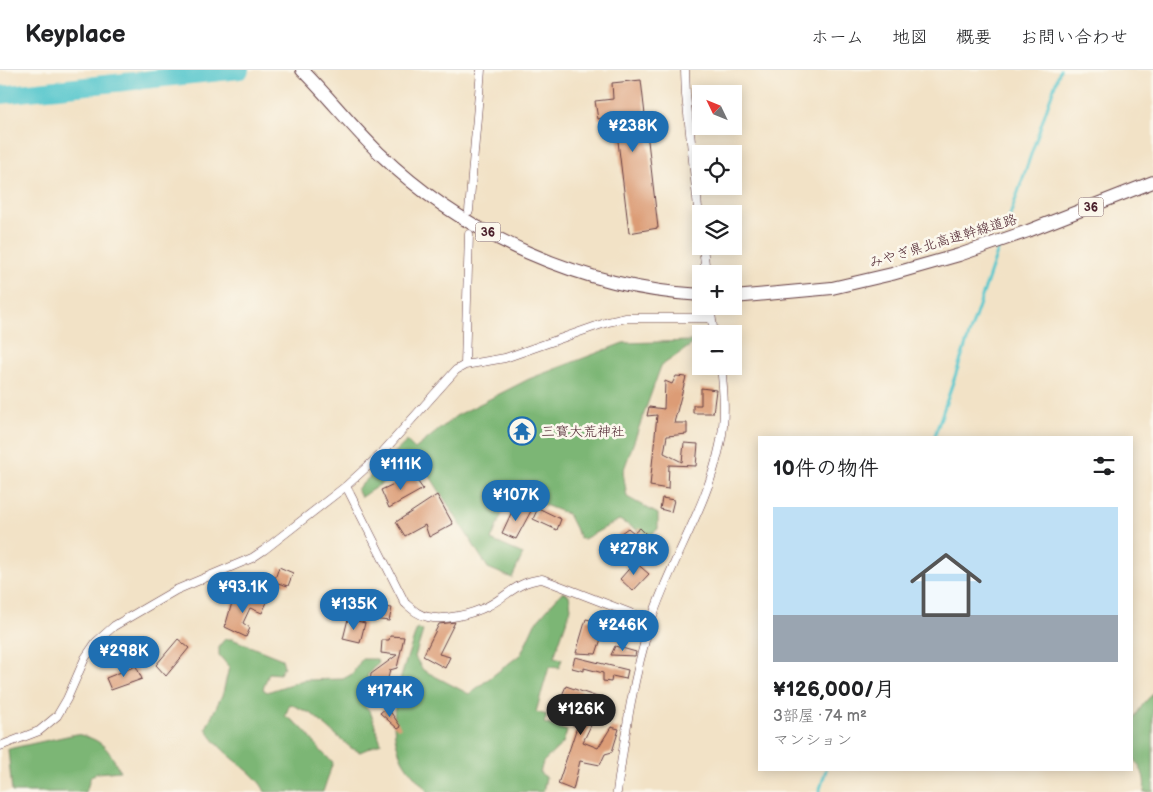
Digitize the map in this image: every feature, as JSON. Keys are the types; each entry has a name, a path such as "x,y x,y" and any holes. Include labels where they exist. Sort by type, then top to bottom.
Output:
{"main road":[{"name":"36","path":"302,70 379,153 414,183 451,210 492,235 568,269 646,289 692,294"},
{"name":"みやぎ県北高速幹線道路","path":"742,297 832,288 959,255 1028,231 1153,182"}],"street":[{"path":"469,211 481,70"},
{"path":"685,70 698,205"},
{"path":"466,365 469,234"},
{"path":"711,315 712,325"},
{"path":"0,746 39,731 56,716 67,699 86,658 96,642 114,626 176,590 252,558 346,486 380,455 456,370 466,365 505,358 617,320 651,317 711,318"},
{"path":"617,792 633,696 651,621 714,466 723,423 721,375"},
{"path":"346,486 405,603 416,612 429,617 473,613 489,605 525,581 542,579 651,621"}],"green space":[{"path":"692,341 690,346 661,366 623,472 627,497 658,514 658,529 649,536 619,520 584,539 580,538 568,514 511,492 491,540 523,554 512,578 488,568 419,459 361,497 357,489 407,441 415,449 456,416 529,379 623,343"},
{"path":"562,592 569,595 571,608 554,657 562,659 559,668 549,667 536,712 547,715 544,723 567,731 563,743 543,762 540,773 546,777 543,792 428,792 402,759 396,743 394,727 397,693 417,628 423,631 415,657 423,670 469,694 521,654 535,623"},
{"path":"225,639 232,639 282,659 284,666 280,674 269,673 263,689 267,692 303,680 343,679 352,674 362,659 377,659 378,663 368,674 364,705 370,711 381,743 360,752 351,748 312,714 290,704 285,716 306,732 333,762 323,792 265,792 261,784 254,777 219,746 206,728 223,693 229,667 219,655 219,646"},
{"path":"1153,694 1153,792 1144,792 1144,778 1133,755 1134,718"},
{"path":"76,734 92,739 103,746 112,756 120,771 97,773 91,776 86,792 12,792 8,749"}],"building":[{"path":"641,80 658,228 629,233 615,116 598,119 595,101 613,99 612,83"},
{"path":"676,376 686,377 674,423 687,423 687,434 667,436 664,453 682,462 684,443 698,444 696,466 669,465 668,489 650,486 657,415 647,416 649,407 664,409 665,381 672,384"},
{"path":"701,388 716,390 713,413 693,413 693,405 701,405"},
{"path":"413,475 423,489 389,508 381,490"},
{"path":"437,495 453,524 429,537 425,525 405,536 396,522"},
{"path":"662,498 674,500 671,512 660,509"},
{"path":"515,505 531,511 516,539 502,533"},
{"path":"538,508 561,519 557,530 533,519"},
{"path":"628,528 634,533 640,528 650,538 620,559 607,543"},
{"path":"635,562 649,574 633,591 620,579"},
{"path":"279,567 293,573 288,586 274,582"},
{"path":"257,596 268,600 262,613 250,608 243,623 250,628 246,637 225,627 233,599 250,604 251,598 254,599"},
{"path":"364,605 392,608 389,621 363,618"},
{"path":"348,619 365,623 360,643 343,639"},
{"path":"586,619 599,622 596,631 603,633 596,654 576,653"},
{"path":"455,622 439,654 450,657 445,668 423,656 439,624"},
{"path":"613,624 625,627 621,642 611,638"},
{"path":"390,636 404,637 397,668 390,670 384,694 369,693 371,674 397,655 381,653 382,640 389,640"},
{"path":"178,639 189,648 166,676 156,665"},
{"path":"615,646 636,652 635,656 611,655"},
{"path":"575,657 628,670 626,679 612,676 611,682 603,681 603,673 584,668 584,671 572,668"},
{"path":"136,666 142,679 111,690 106,678"},
{"path":"566,686 600,698 595,709 577,700 570,714 593,721 583,742 598,748 611,727 619,729 612,752 605,754 600,765 580,761 573,790 558,784 577,727 553,716"},
{"path":"387,707 401,727 398,729 380,713"}],"waterway":[{"path":"0,95 240,70"},
{"path":"1003,236 1060,70"},
{"path":"935,436 1000,244"},
{"path":"819,792 826,771"}],"place":[{"name":"三寳大荒神社","path":"522,431"}]}
